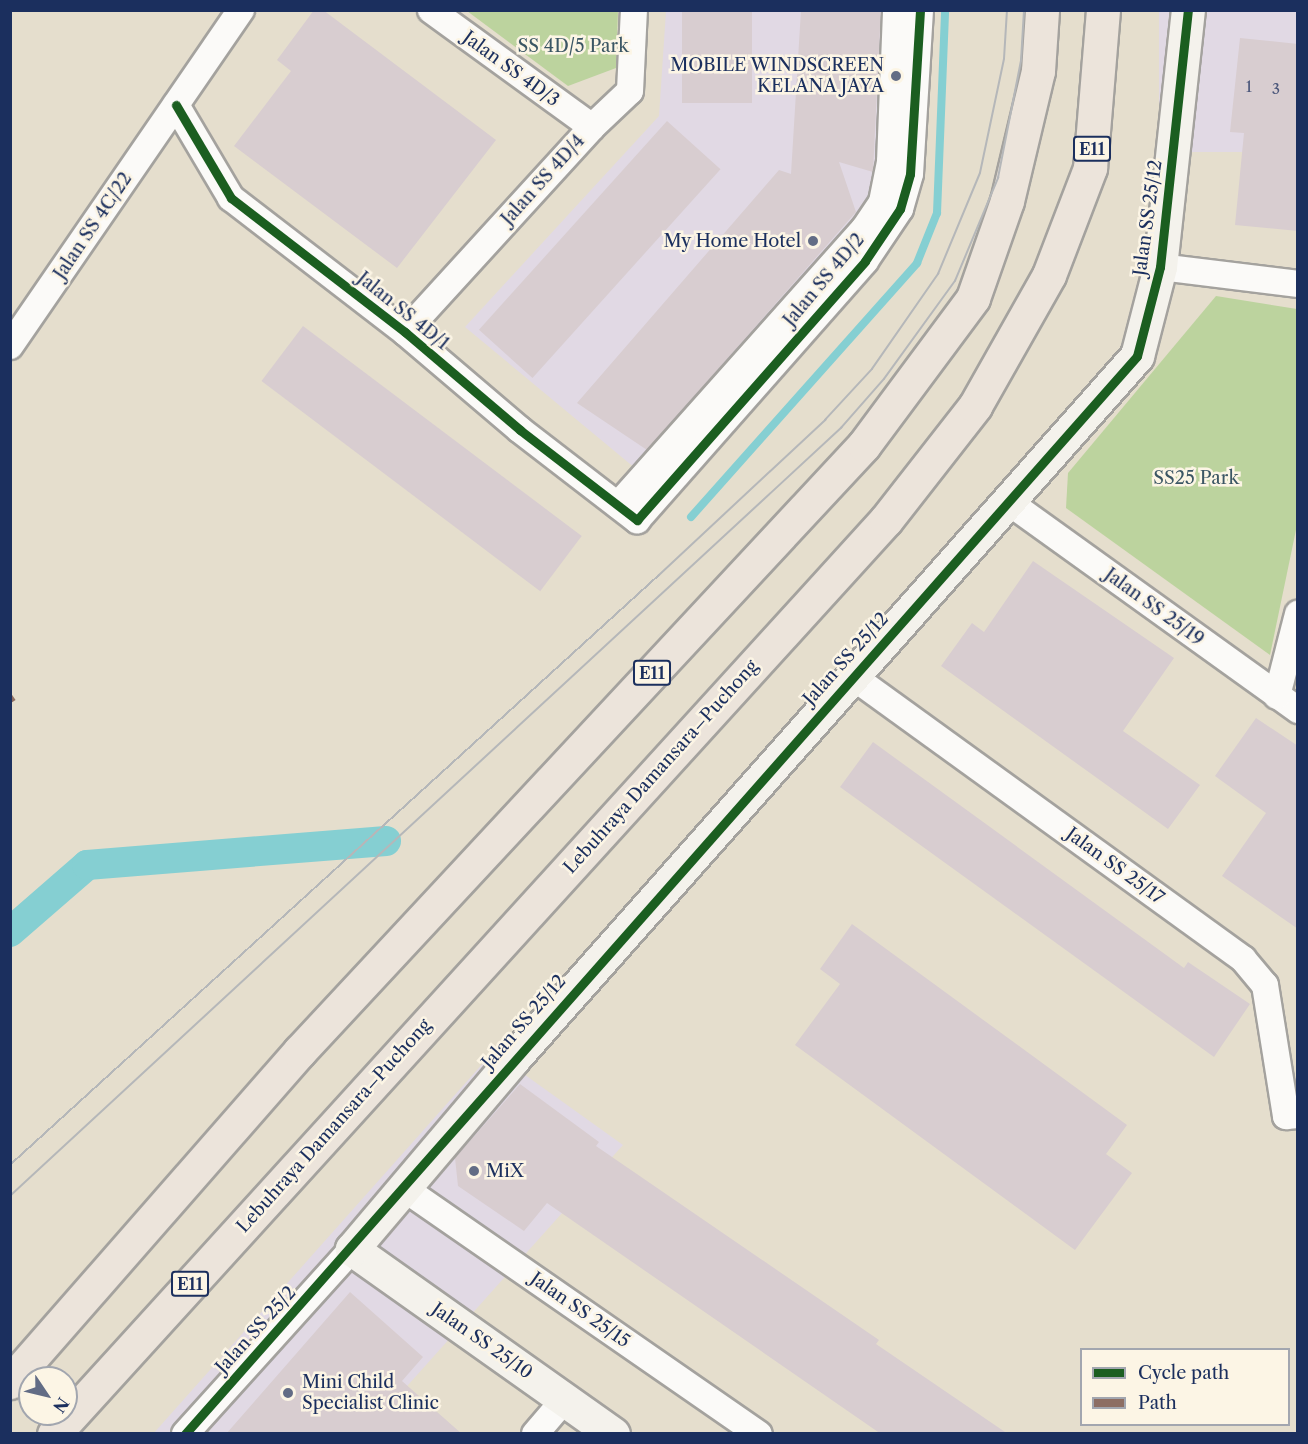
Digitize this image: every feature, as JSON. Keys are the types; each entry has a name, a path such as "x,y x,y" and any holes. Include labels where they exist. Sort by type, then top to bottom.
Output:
{"highway":[{"name":"E11","path":"10,1382 299,1052 864,445 973,298 1007,201 1038,71 1042,10"},
{"name":"Lebuhraya Damansara–Puchong","path":"54,1434 886,520 975,406 1049,275 1090,168 1104,12"}],"street":[{"name":"Jalan SS 4C/22","path":"10,346 241,10"},
{"name":"Jalan SS 4D/3","path":"431,10 591,127"},
{"name":"Jalan SS 4D/4","path":"405,332 591,127 630,91 634,10"},
{"path":"627,512 864,229 882,202 890,162 896,10"},
{"name":"Jalan SS 4D/2","path":"627,512 865,261 900,210 910,174 920,10"},
{"name":"Jalan SS 25/12","path":"352,1249 402,1187 852,676 1010,503 1137,356 1160,267 1188,10"},
{"name":"Jalan SS 4D/1","path":"176,105 231,198 405,332 520,430 627,512"},
{"path":"1160,267 1298,284"},
{"name":"Jalan SS 25/19","path":"1010,503 1287,703"},
{"path":"1287,703 1298,614"},
{"name":"Jalan SS 25/17","path":"852,676 1243,958 1265,985 1292,1116"},
{"name":"Jalan SS 25/15","path":"402,1187 759,1434"},
{"name":"Jalan SS 25/10","path":"352,1249 613,1434"},
{"name":"Jalan SS 25/2","path":"185,1434 352,1249"},
{"path":"535,1434 565,1399"}],"shaded area":[{"path":"666,11 907,11 897,191 653,483 465,327 659,116"},
{"path":"1159,11 1297,11 1297,152 1159,152"},
{"path":"493,1052 623,1145 365,1433 153,1434"}],"green space":[{"name":"SS 4D/5 Park","path":"467,11 618,11 616,68 568,86"},
{"name":"SS25 Park","path":"1216,296 1297,309 1297,525 1270,655 1066,508 1068,473"}],"building":[{"path":"314,10 323,10 496,140 397,268 234,146 291,71 277,60"},
{"path":"682,10 752,10 752,103 682,103"},
{"path":"801,10 881,10 873,172 839,162 856,212 647,450 577,403 779,170 791,174"},
{"path":"1240,38 1298,44 1298,231 1235,225 1244,133 1230,132"},
{"path":"667,121 721,169 532,378 479,330"},
{"path":"303,326 582,536 540,591 261,381"},
{"path":"1033,561 1174,658 1123,731 1200,785 1168,829 941,666 972,623 984,632"},
{"path":"1256,718 1298,746 1298,929 1222,876 1266,813 1215,776"},
{"path":"873,742 1184,968 1188,962 1250,1004 1214,1057 840,787"},
{"path":"852,924 1127,1125 1106,1154 1132,1173 1075,1250 795,1045 840,984 820,969"},
{"path":"520,1084 599,1142 596,1146 879,1340 876,1344 1008,1434 881,1434 547,1203 524,1231 458,1186 455,1158"},
{"path":"350,1292 423,1357 402,1381 462,1434 226,1434"}],"waterway":[{"path":"691,517 917,263 937,213 945,10"},
{"path":"10,932 87,865 386,841"}],"tram line":[{"path":"10,1165 658,576 825,420 872,369 938,274 980,173 1004,59 1007,10"},
{"path":"10,1196 841,428 884,379 955,281 998,178 1021,61 1024,10"}],"cycle path":[{"path":"176,105 231,198 405,332 520,430 637,520 865,261 900,209 910,174 920,10"},
{"path":"185,1434 1137,356 1160,267 1188,10"}],"place":[{"name":"MOBILE WINDSCREEN KELANA JAYA","path":"896,76"},
{"name":"My Home Hotel","path":"813,241"},
{"name":"MiX","path":"474,1171"},
{"name":"Mini Child Specialist Clinic","path":"288,1393"}]}
